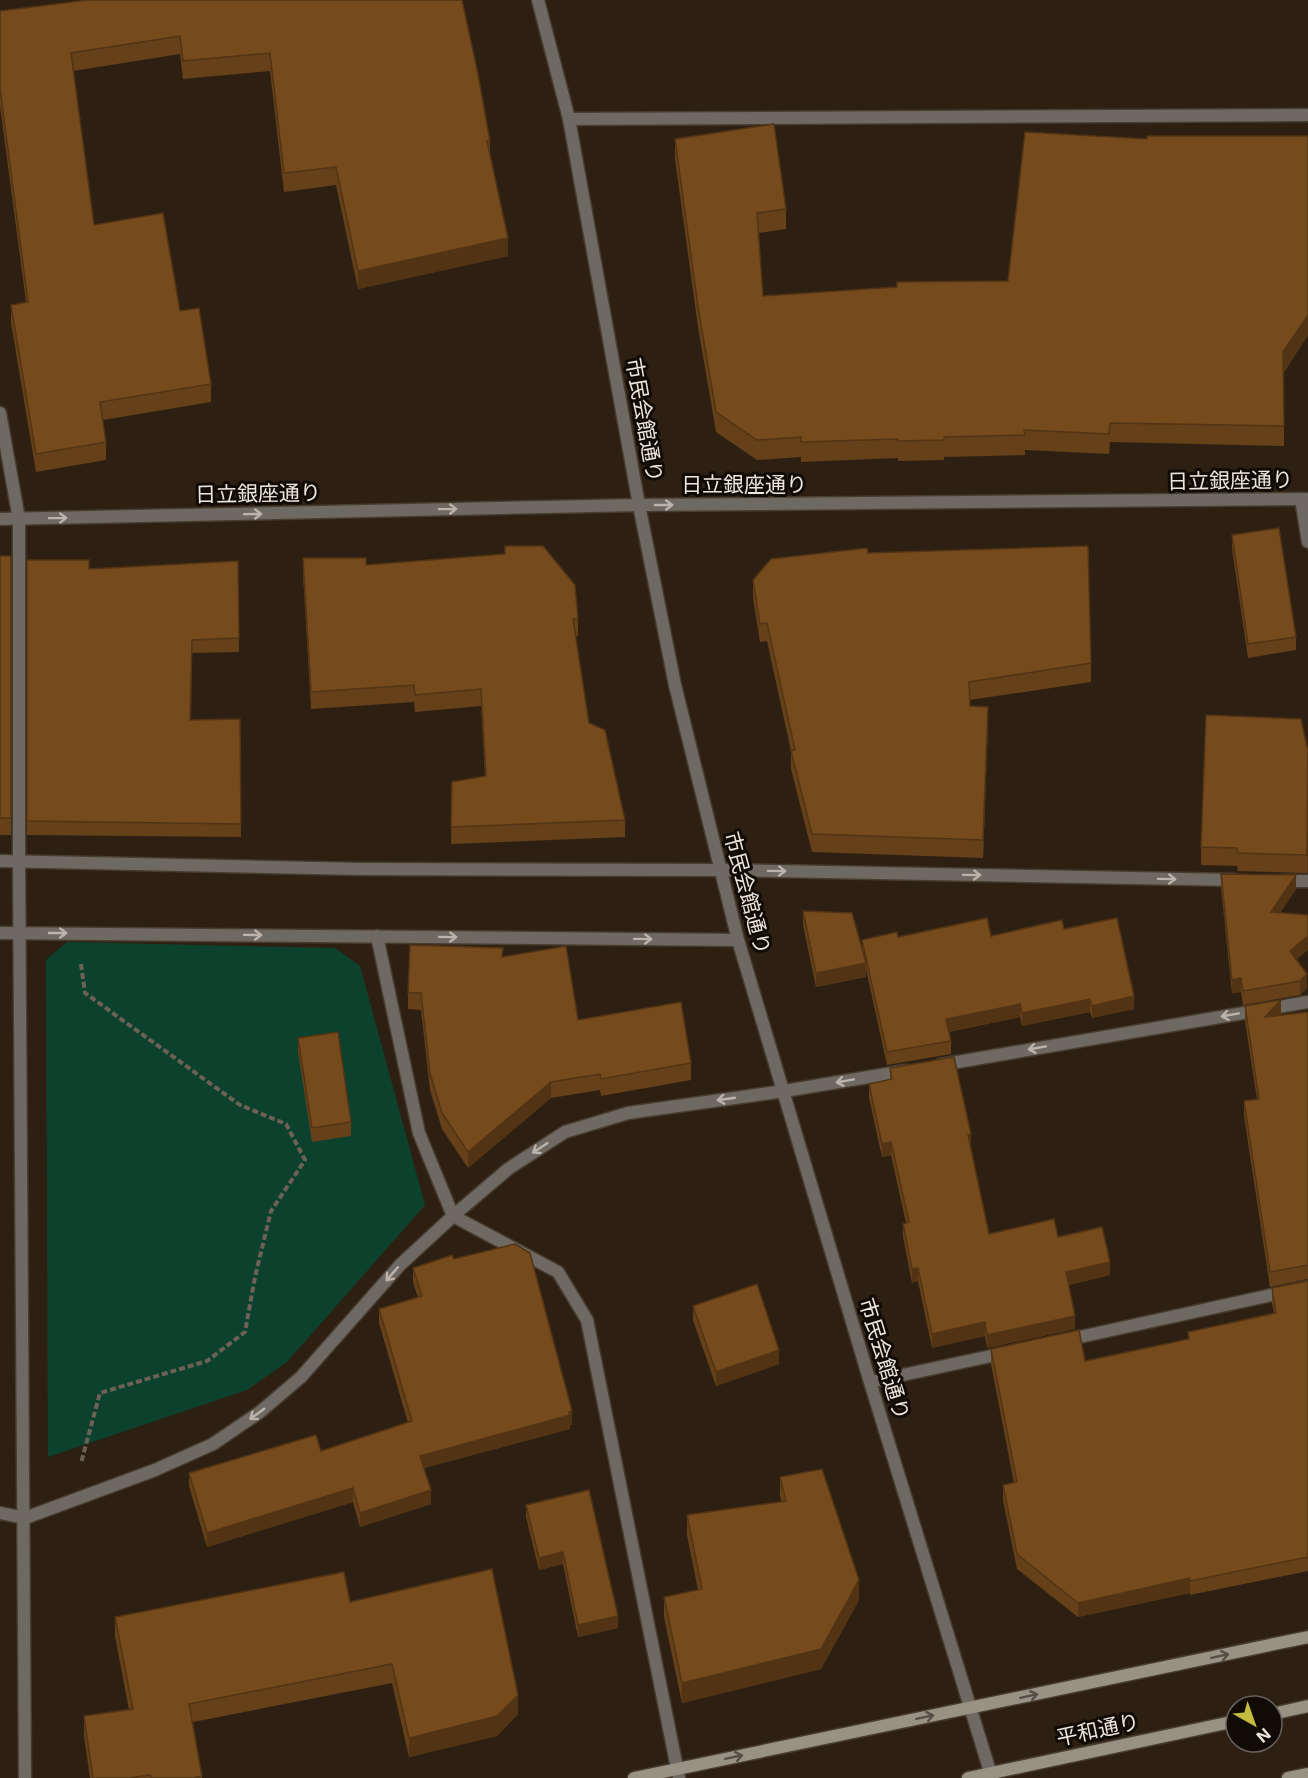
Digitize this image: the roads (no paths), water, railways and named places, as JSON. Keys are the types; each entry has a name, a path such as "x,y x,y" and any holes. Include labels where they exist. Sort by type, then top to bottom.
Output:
{"main road":[{"path":"634,1778 678,1774 971,1708 1308,1637"},
{"path":"1284,1712 1308,1707"},
{"name":"平和通り","path":"968,1778 991,1776 1224,1724"},
{"path":"1288,1778 1308,1774"}],"street":[{"name":"市民会館通り","path":"538,0 569,119 639,505 675,685 719,870 870,1382 991,1776"},
{"path":"569,119 1308,115"},
{"path":"0,413 19,519 25,1778"},
{"path":"1305,499 1308,542"},
{"name":"日立銀座通り","path":"0,519 639,505 1305,499"},
{"path":"0,861 361,869 719,870 1249,880"},
{"path":"1273,881 1308,881"},
{"path":"0,933 738,940"},
{"path":"377,936 419,1133 453,1216 558,1272 587,1320 678,1774"},
{"path":"0,1513 25,1518 154,1470 213,1444 260,1412 301,1377 400,1265 453,1216 508,1169 564,1132 628,1113 784,1091 1308,1002"},
{"path":"1054,1342 1308,1287"},
{"path":"870,1382 1020,1350"}]}
